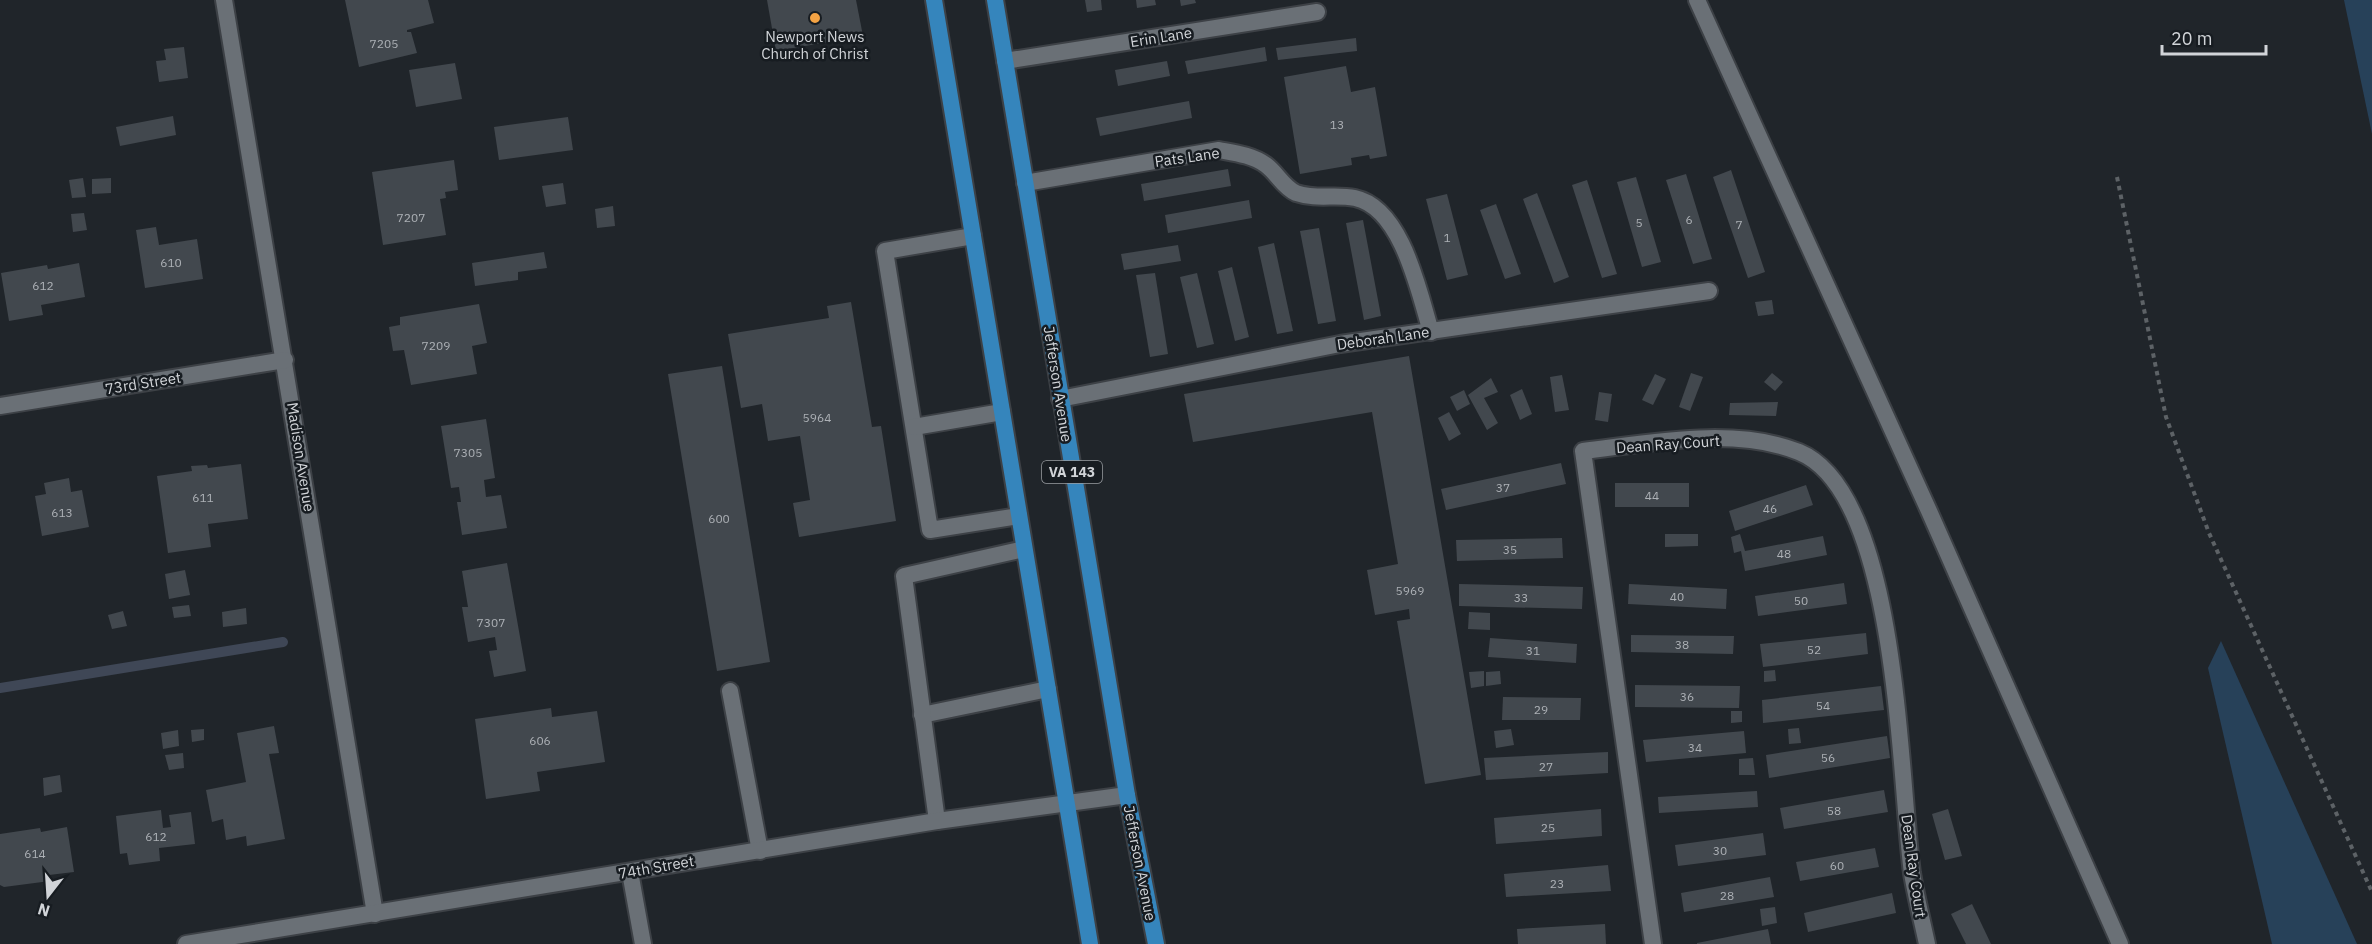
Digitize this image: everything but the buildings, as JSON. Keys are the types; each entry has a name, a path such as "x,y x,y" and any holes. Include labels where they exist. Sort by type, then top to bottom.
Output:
{"main road":[{"path":"933,0 1024,549 1069,803 1090,944"},
{"name":"Jefferson Avenue","path":"994,0 1127,795 1156,944"}],"street":[{"name":"Madison Avenue","path":"224,0 375,914"},
{"path":"1697,0 1929,511 2120,944"},
{"name":"Erin Lane","path":"1005,61 1317,12"},
{"name":"Pats Lane","path":"1025,183 1218,150 1244,154 1267,166 1293,191 1315,199 1354,198 1375,206 1390,222 1412,271 1431,332"},
{"path":"973,236 885,251 930,530 1019,516"},
{"name":"Deborah Lane","path":"1060,399 1340,344 1709,291"},
{"name":"73rd Street","path":"0,406 285,360"},
{"path":"914,427 1002,412"},
{"name":"Dean Ray Court","path":"1653,944 1583,451 1687,439 1730,439 1773,444 1801,453 1825,469 1837,484 1861,531 1873,568 1892,665 1912,873 1927,944"},
{"path":"937,821 904,576 1024,549"},
{"path":"922,715 1048,689"},
{"path":"729,692 760,851"},
{"name":"74th Street","path":"186,944 937,821 1127,795"},
{"path":"630,872 643,944"}],"path":[{"path":"2116,177 2166,417 2186,473 2209,532 2372,892"}],"shaded area":[{"path":"2344,0 2372,0 2372,134"},
{"path":"2221,641 2357,944 2272,944 2208,668"}],"waterway":[{"path":"0,688 283,642"}],"place":[{"name":"Newport News Church of Christ","path":"815,18"}]}
